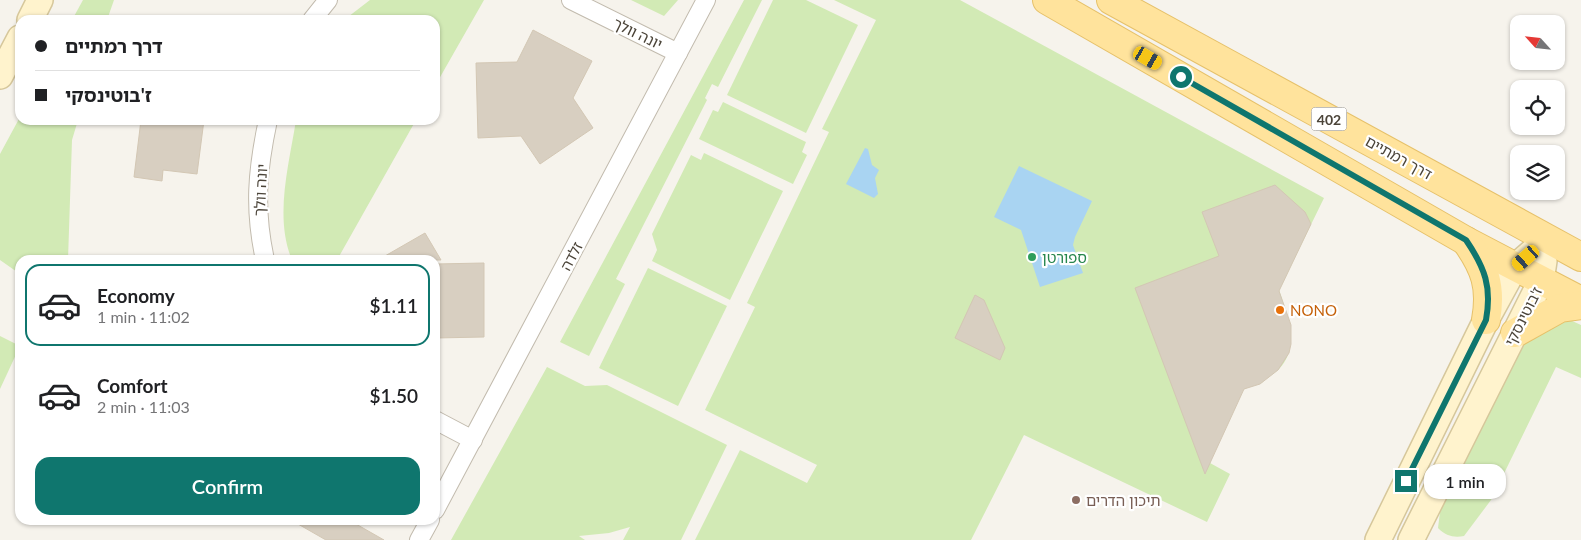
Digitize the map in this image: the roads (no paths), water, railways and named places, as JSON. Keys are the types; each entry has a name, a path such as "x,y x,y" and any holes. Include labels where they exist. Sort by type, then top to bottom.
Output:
{"main road":[{"name":"402","path":"1047,0 1466,240 1581,303"},
{"name":"דרך רמתיים","path":"1111,0 1581,257"},
{"path":"1466,240 1478,259 1485,276 1489,292 1486,320"},
{"path":"1515,333 1560,308 1581,303"}],"street":[{"path":"32,15 40,0"},
{"path":"316,15 328,0"},
{"name":"יונה וולך","path":"571,0 678,53"},
{"name":"זלדה","path":"440,501 706,0"},
{"path":"0,76 15,48"},
{"name":"יונה וולך","path":"264,255 259,232 257,199 267,125"},
{"name":"ז'בוטינסקי","path":"1378,540 1486,320 1515,267 1547,239"},
{"name":"ז'בוטינסקי","path":"1411,540 1541,281 1547,239"},
{"path":"440,423 473,440"},
{"path":"419,540 427,525"}],"water":[{"path":"865,148 868,149 872,165 879,170 875,178 878,194 874,198 846,184"},
{"path":"1019,166 1092,201 1073,245 1083,273 1040,287 1021,230 994,217"}],"place":[{"name":"ספורטן","path":"1032,257"},
{"name":"NONO","path":"1280,310"},
{"name":"תיכון הדרים","path":"1076,500"}]}
